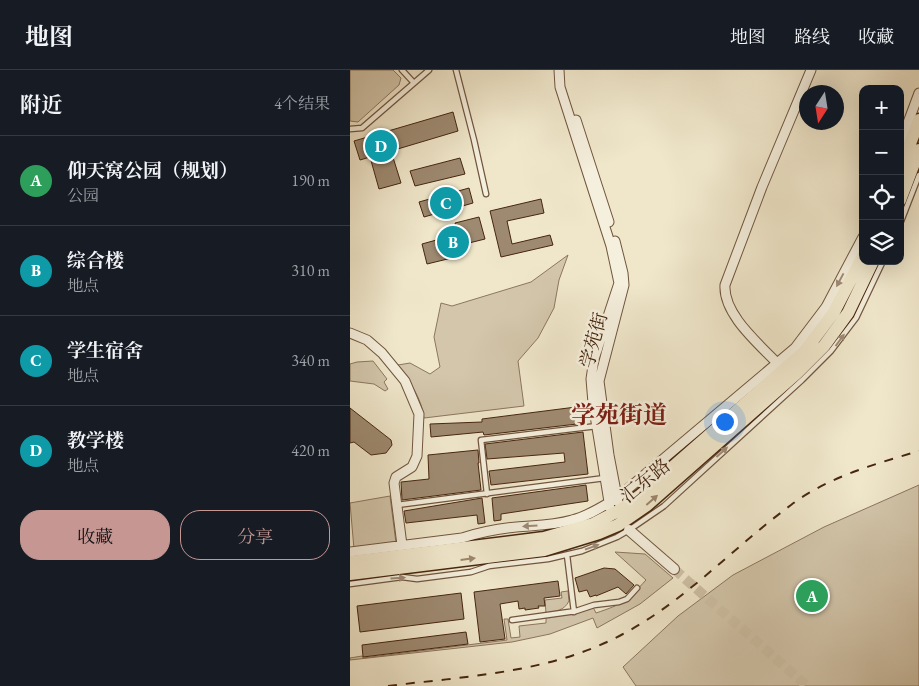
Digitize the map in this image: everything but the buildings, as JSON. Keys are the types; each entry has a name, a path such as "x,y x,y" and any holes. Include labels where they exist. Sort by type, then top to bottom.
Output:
{"main road":[{"path":"904,159 919,120"},
{"path":"904,189 919,150"},
{"name":"汇东路","path":"351,581 544,550 572,543 619,514 805,351 834,312 859,264"},
{"name":"汇东路","path":"350,562 544,538 569,532 647,505 797,373 824,346 848,313 871,265"}],"street":[{"name":"学苑街","path":"559,70 560,87 611,246 618,274 618,283 594,359 591,379 605,478 619,514"},
{"name":"学苑街","path":"565,70 566,89 619,253 623,273 624,285 621,300 599,381 619,514"},
{"path":"777,363 736,319 724,293 725,285 762,187 811,70"},
{"path":"904,133 919,93"},
{"path":"350,552 462,538 479,532 546,526 591,514 619,514 795,348 826,307 859,245"},
{"path":"350,333 367,340 382,353 405,381 419,414 417,456 412,467 396,476 394,483 405,545"},
{"path":"619,514 674,569"}],"lane":[{"path":"402,70 414,82"},
{"path":"350,129 362,128 429,70"},
{"path":"456,70 486,194"},
{"path":"902,220 919,175"},
{"path":"351,581 402,577 417,579 471,572 489,566 567,555 602,544 619,514 664,506 831,352 856,318 881,265"},
{"path":"487,494 482,440 597,426"},
{"path":"397,506 605,478"},
{"path":"395,556 405,545"},
{"path":"532,561 544,550"},
{"path":"567,555 574,612"},
{"path":"512,620 574,612 594,605 625,600 637,588"}],"shaded area":[{"path":"350,70 393,70 401,78 399,85 358,122 350,121"},
{"path":"568,255 559,280 554,308 538,338 518,361 524,406 424,418 418,397 398,365 410,363 430,374 440,367 434,337 441,303 452,306 531,282"},
{"path":"373,361 387,379 384,382 388,389 385,391 374,384 350,381 350,364"},
{"path":"919,485 919,686 636,686 623,667 678,616 733,575 824,527"},
{"path":"390,496 396,543 354,549 350,503"},
{"path":"615,552 645,554 673,578 640,604 597,628 593,618 550,634 512,642 350,660 350,658 362,656 363,658 507,640 504,619 508,619 511,638 520,637 519,626 546,623 546,617 593,607 596,613 613,607 634,593 646,580"},
{"path":"568,591 569,601 565,607 546,613 545,600 562,598 561,592"}],"tunnel":[{"path":"674,569 807,686"}],"railway":[{"path":"388,686 508,671 538,665 596,647 646,621 667,606 770,521 805,495 852,472 919,451"}],"place":[{"name":"教学楼","path":"381,146"},
{"name":"学生宿舍","path":"446,203"},
{"name":"综合楼","path":"453,242"},
{"name":"仰天窝公园（规划）","path":"812,596"}],"district":[{"name":"学苑街道","path":"619,415"}]}
